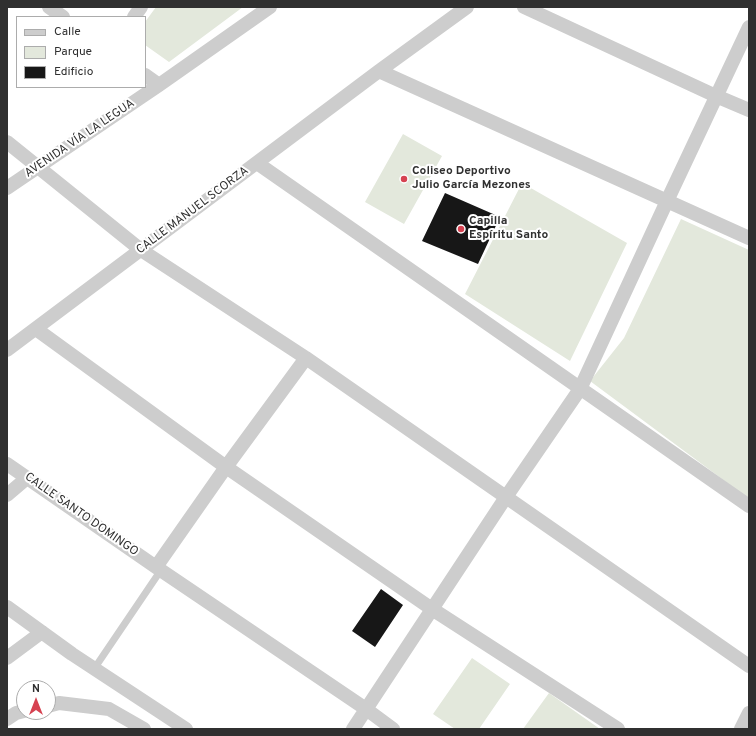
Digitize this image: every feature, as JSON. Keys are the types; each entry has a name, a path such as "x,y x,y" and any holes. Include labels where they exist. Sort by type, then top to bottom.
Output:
{"street":[{"path":"49,7 62,16"},
{"path":"135,16 141,7"},
{"name":"AVENIDA VÍA LA LEGUA","path":"7,188 159,85 270,7"},
{"name":"CALLE MANUEL SCORZA","path":"7,350 379,71 468,7"},
{"path":"524,7 749,110"},
{"path":"352,729 506,497 580,389 666,201 749,27"},
{"path":"379,71 749,238"},
{"path":"146,76 159,85"},
{"path":"7,142 141,250 306,358 749,666"},
{"path":"257,163 749,506"},
{"path":"36,329 226,467 432,609 618,729"},
{"path":"158,569 226,467 306,358"},
{"name":"CALLE SANTO DOMINGO","path":"7,464 158,569 366,709 393,729"},
{"path":"7,495 27,478"},
{"path":"7,607 72,654 186,729"},
{"path":"7,658 42,632"},
{"path":"56,704 110,709 144,729"},
{"path":"7,719 16,713"},
{"path":"741,729 749,713"}],"lane":[{"path":"94,668 158,569"}],"green space":[{"path":"156,7 243,7 169,62 146,46 146,21"},
{"name":"Coliseo Deportivo Julio García Mezones","path":"403,134 442,156 404,224 365,202"},
{"path":"522,183 627,243 570,361 465,294"},
{"path":"681,219 749,250 749,499 590,381 624,338"},
{"path":"472,658 510,684 479,729 455,729 433,714"},
{"path":"549,693 600,729 523,729"}],"building":[{"name":"Capilla Espíritu Santo","path":"445,193 500,217 478,264 422,241"},
{"path":"381,589 403,605 375,647 352,631"}],"place":[{"name":"Coliseo Deportivo Julio García Mezones","path":"404,179"},
{"name":"Capilla Espíritu Santo","path":"461,229"}]}
